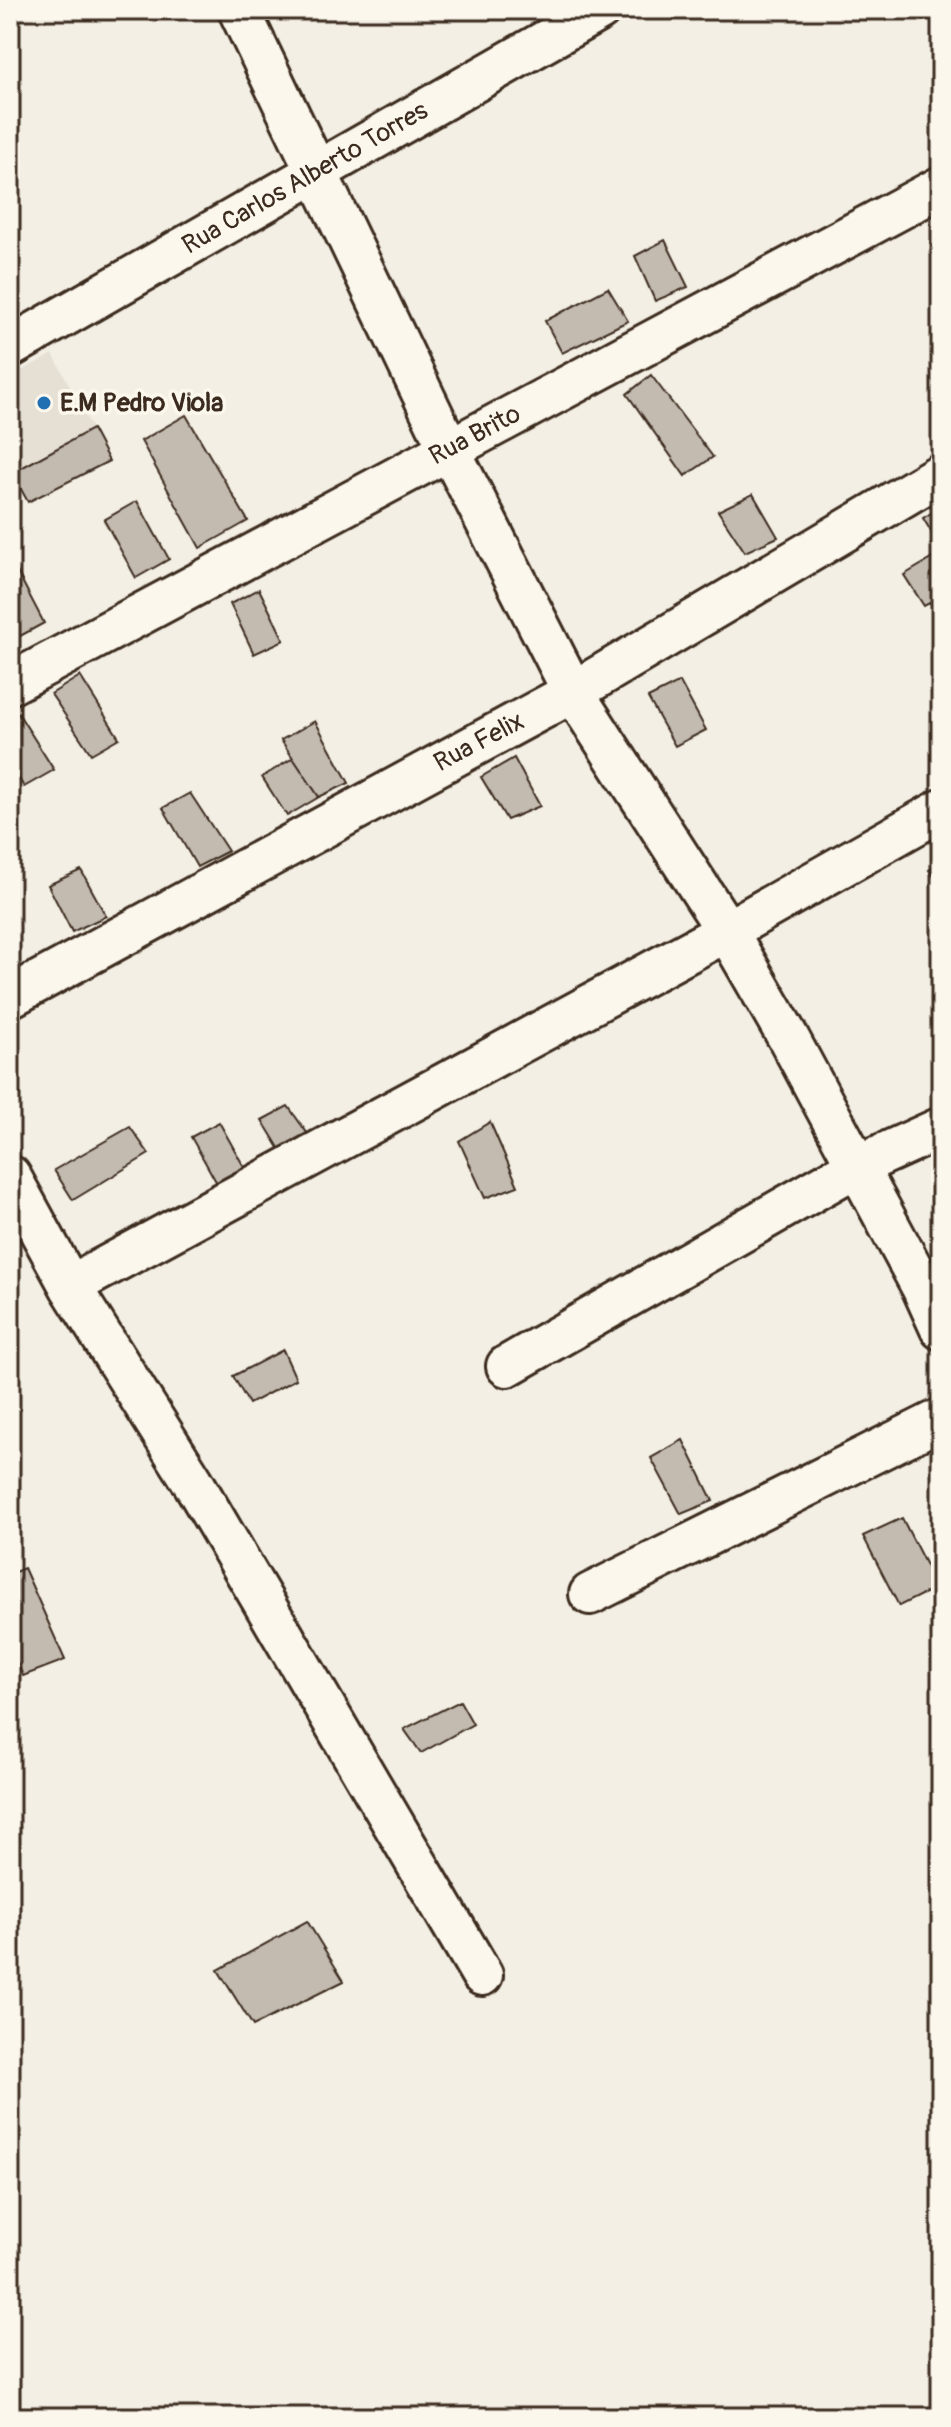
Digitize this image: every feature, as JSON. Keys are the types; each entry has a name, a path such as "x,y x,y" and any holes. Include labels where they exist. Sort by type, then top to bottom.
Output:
{"street":[{"path":"239,10 449,449 573,692 727,931 857,1166 941,1329"},
{"name":"Rua Carlos Alberto Torres","path":"10,347 600,10"},
{"name":"Rua Brito","path":"10,684 941,187"},
{"name":"Rua Felix","path":"10,997 573,692 941,474"},
{"path":"70,1286 727,931 941,810"},
{"path":"507,1366 857,1166 941,1128"},
{"path":"10,1176 70,1286 193,1482 482,1975"},
{"path":"590,1594 941,1419"}],"shaded area":[{"name":"E.M Pedro Viola","path":"53,354 109,461 28,502 10,469 10,377"}],"building":[{"path":"665,240 688,287 655,301 635,256"},
{"path":"608,288 628,321 562,353 545,321"},
{"path":"651,375 713,457 685,476 627,394"},
{"path":"186,415 248,521 200,548 141,441"},
{"path":"92,429 109,461 28,502 12,473"},
{"path":"753,494 778,537 745,552 718,511"},
{"path":"137,501 169,559 136,578 104,520"},
{"path":"941,507 941,548 923,518"},
{"path":"941,553 941,597 924,606 904,575"},
{"path":"10,558 44,623 11,641 10,638"},
{"path":"259,589 284,640 254,654 230,604"},
{"path":"80,676 119,738 91,754 51,694"},
{"path":"680,682 706,730 675,746 648,698"},
{"path":"18,713 54,770 24,787 10,764 10,717"},
{"path":"315,721 349,783 319,797 281,740"},
{"path":"293,758 319,797 287,816 262,777"},
{"path":"514,758 540,806 507,820 481,777"},
{"path":"190,793 228,851 197,867 163,808"},
{"path":"941,862 941,886 929,870"},
{"path":"81,870 106,916 72,932 48,885"},
{"path":"288,1106 312,1140 284,1156 262,1120"},
{"path":"219,1122 247,1172 219,1187 191,1137"},
{"path":"490,1122 518,1186 485,1198 459,1141"},
{"path":"130,1127 149,1154 73,1200 54,1170"},
{"path":"283,1350 296,1379 249,1404 233,1376"},
{"path":"683,1440 713,1501 681,1514 651,1458"},
{"path":"902,1518 937,1587 899,1606 863,1536"},
{"path":"24,1568 65,1660 23,1676 10,1648 10,1574"},
{"path":"460,1701 473,1724 421,1753 404,1729"},
{"path":"307,1921 344,1981 253,2026 218,1970"}],"place":[{"name":"E.M Pedro Viola","path":"44,403"}]}
